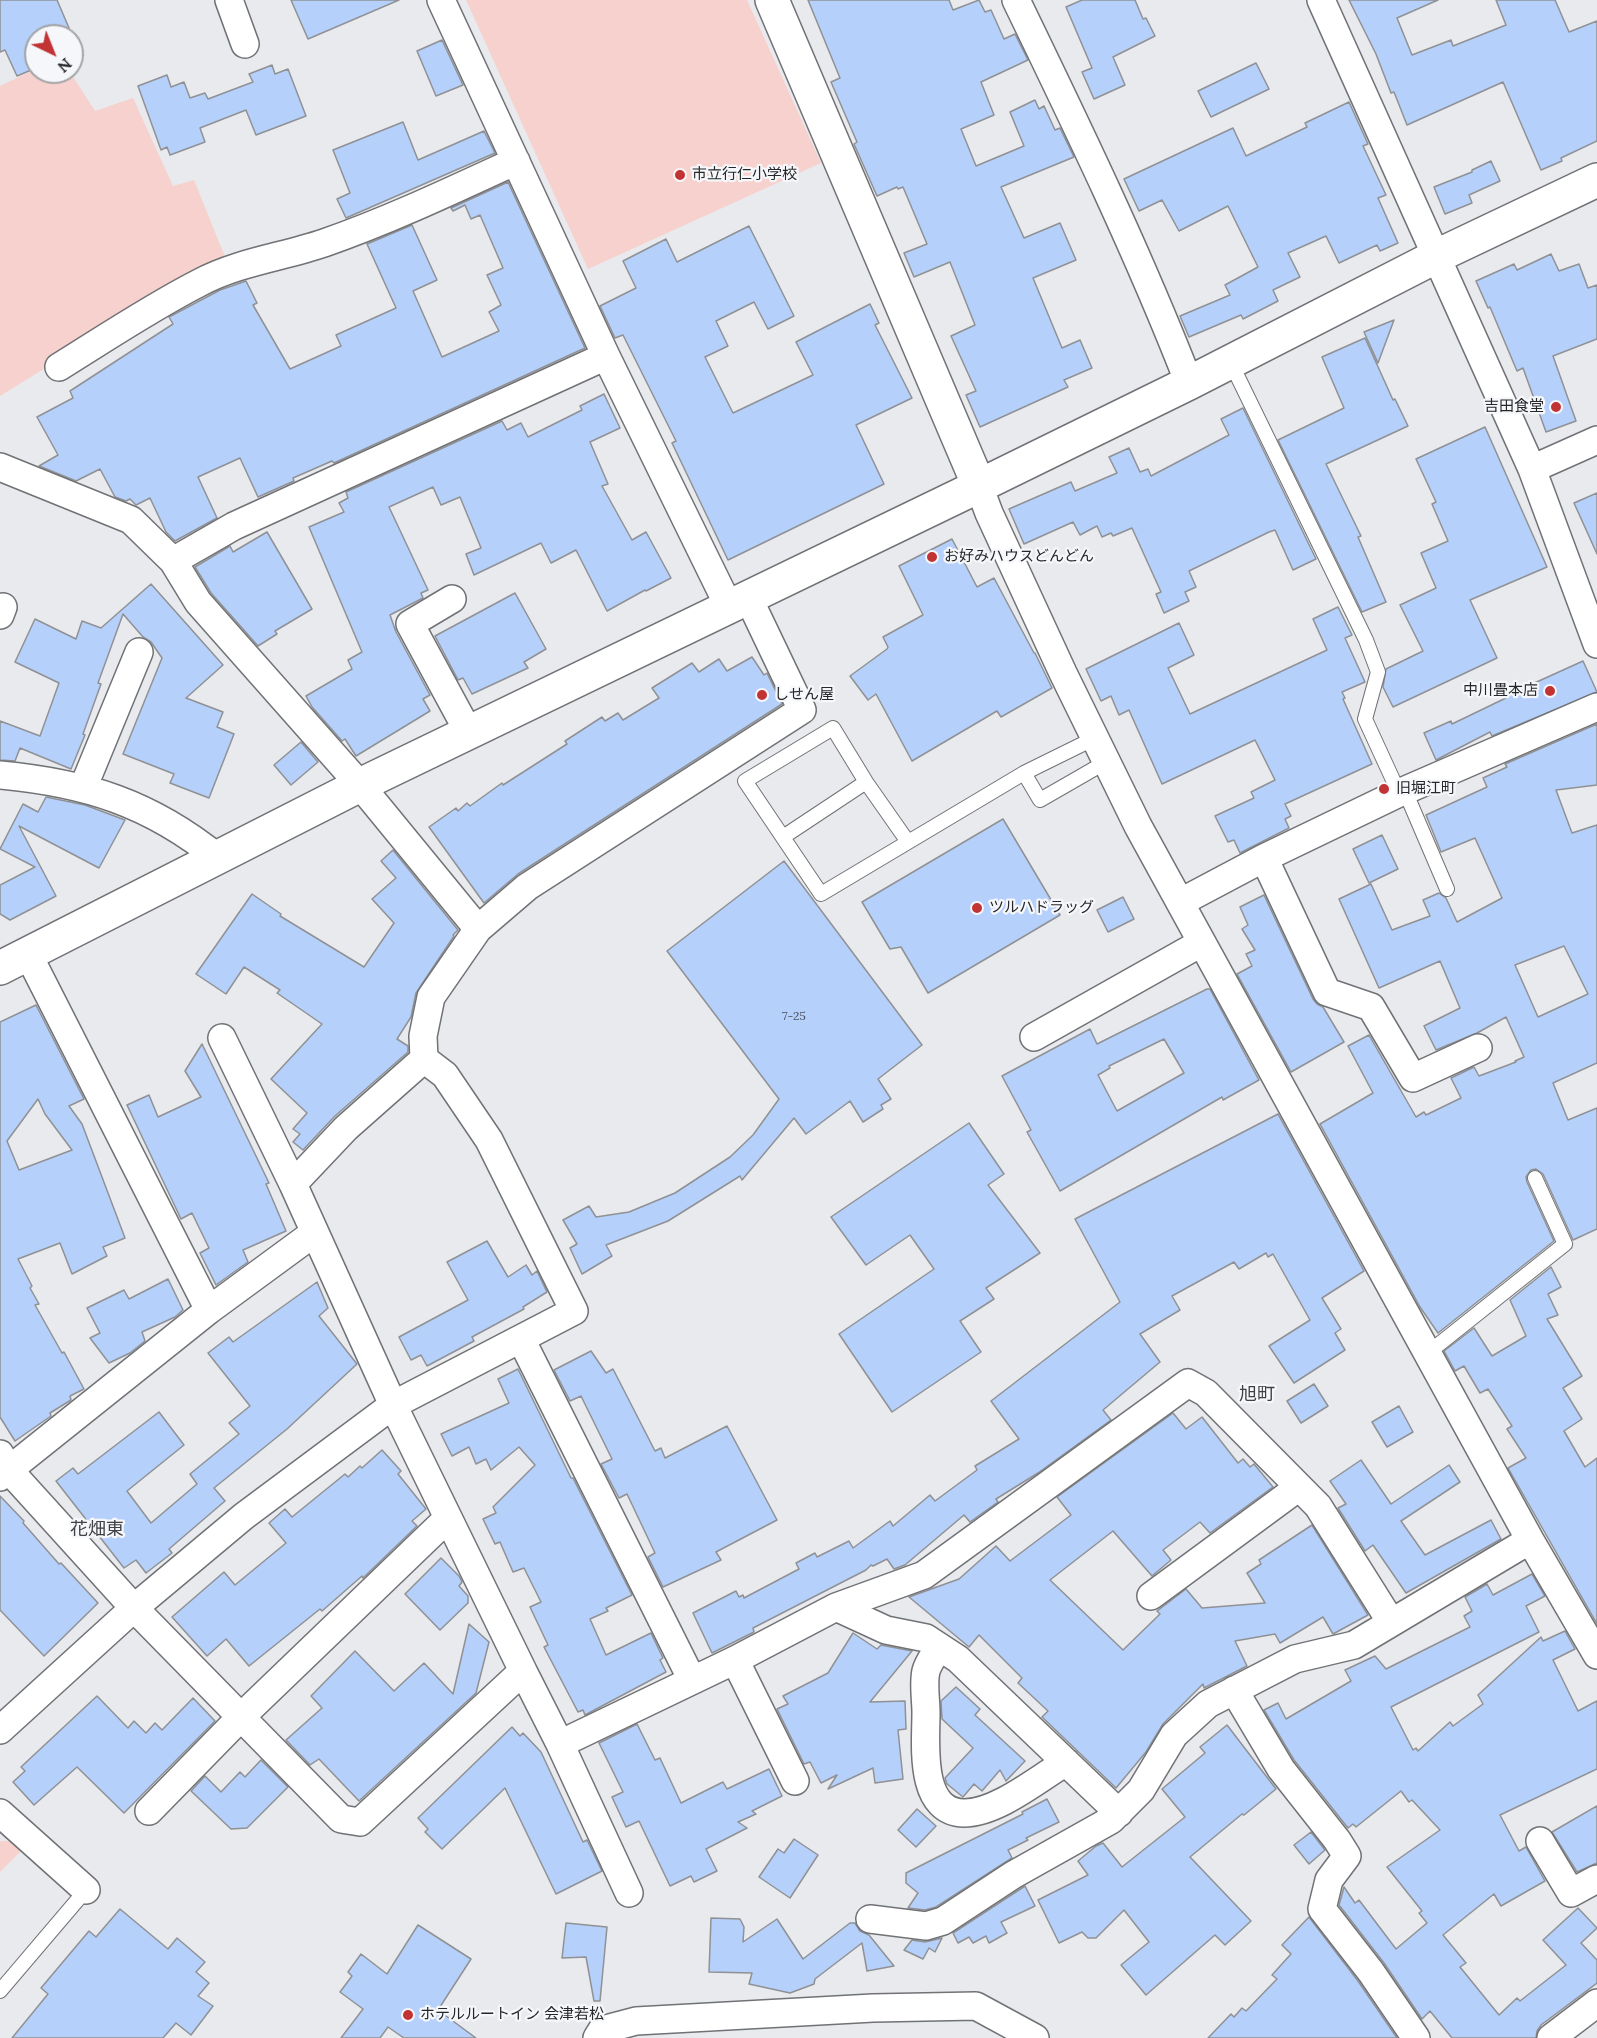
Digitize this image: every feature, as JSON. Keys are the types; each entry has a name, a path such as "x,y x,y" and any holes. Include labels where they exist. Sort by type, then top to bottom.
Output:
{"street":[{"path":"229,0 245,44"},
{"path":"424,1059 423,1036 430,997 478,928 527,887 802,710 739,602 606,356 441,0"},
{"path":"772,0 979,486 1053,652 1138,826 1530,1540 1594,1641"},
{"path":"1016,0 1134,253 1189,382"},
{"path":"1322,0 1532,468 1597,644"},
{"path":"59,367 200,282 260,259 315,246 348,235 516,161"},
{"path":"209,1310 14,961 360,785 979,486 1437,256 1597,180"},
{"path":"173,561 234,525 606,356"},
{"path":"1532,468 1597,440"},
{"path":"0,467 131,520 173,561 198,602 360,785 478,928"},
{"path":"452,599 410,624 469,733"},
{"path":"83,788 139,652"},
{"path":"1181,902 1264,858 1402,792 1597,707"},
{"path":"0,775 43,779 83,788 143,810 195,839 218,858"},
{"path":"1264,858 1328,992 1371,1007 1413,1078 1478,1048"},
{"path":"1035,1037 1201,942"},
{"path":"222,1038 293,1184 393,1405 560,1744 628,1893"},
{"path":"293,1184 346,1128 424,1059"},
{"path":"0,1730 134,1608 244,1516 393,1405 574,1311 489,1140 445,1075 424,1059"},
{"path":"314,1233 3,1467 134,1608 341,1819 360,1822 523,1671"},
{"path":"521,1339 692,1680"},
{"path":"560,1744 735,1660 836,1607 924,1575 1188,1383 1206,1393 1318,1506 1391,1622"},
{"path":"1151,1596 1299,1487"},
{"path":"149,1812 241,1717 448,1518"},
{"path":"870,1919 927,1926 943,1922 1013,1875 1111,1820 1142,1790 1174,1735 1208,1704 1295,1659 1354,1645 1530,1540"},
{"path":"836,1607 886,1630 926,1638 958,1659 1119,1813"},
{"path":"939,1647 926,1671 925,1768 932,1789 940,1802 952,1810 964,1813 987,1809 1066,1762"},
{"path":"735,1660 795,1781"},
{"path":"1234,1690 1281,1769 1347,1856 1329,1880 1322,1909 1371,1972 1416,2038"},
{"path":"0,1813 86,1890"},
{"path":"1540,1841 1571,1893 1597,1879"},
{"path":"1551,2038 1597,2003"},
{"path":"597,2038 602,2030 636,2021 873,2008 976,2006 1035,2038"}],"lane":[{"path":"1230,361 1366,640 1378,672 1365,719 1447,889"},
{"path":"908,842 866,782 833,728 745,782 821,894 1024,773 1101,750"},
{"path":"1024,773 1040,800 1101,750"},
{"path":"783,837 866,782"},
{"path":"1428,1353 1565,1244 1535,1178"},
{"path":"0,1991 86,1890"}],"shaded area":[{"path":"466,0 747,0 821,163 588,269"},
{"path":"24,75 24,84 78,84 95,111 133,98 173,186 194,180 225,257 0,396 0,86"},
{"path":"0,1841 14,1841 21,1851 0,1872"}],"building":[{"path":"0,0 57,0 67,24 24,24 24,73 17,76 5,50 0,52"},
{"path":"291,0 399,0 308,39"},
{"path":"808,0 949,0 953,10 979,0 985,12 991,10 1004,39 1015,34 1028,60 981,82 994,115 961,129 976,166 1024,146 1010,112 1035,100 1039,109 1044,106 1055,130 1060,128 1074,157 1001,187 1024,238 1060,223 1076,260 1033,278 1062,348 1080,340 1092,368 1064,380 1068,387 980,427 966,395 976,391 951,336 975,325 950,262 914,277 904,253 927,244 903,187 898,189 897,187 877,196 854,144 857,142 831,82 840,78"},
{"path":"1082,0 1135,0 1143,19 1146,18 1155,36 1113,57 1125,85 1094,99 1082,72 1092,68 1066,7"},
{"path":"1349,0 1438,0 1397,18 1412,55 1451,40 1453,46 1506,25 1496,0 1555,0 1569,32 1597,21 1597,141 1541,170 1503,82 1407,125 1394,92 1391,93 1376,54"},
{"path":"442,40 463,85 436,96 417,51"},
{"path":"1256,63 1269,89 1211,117 1198,91"},
{"path":"272,65 275,74 288,69 306,116 256,135 246,110 200,128 205,142 170,155 167,147 161,150 138,86 167,75 171,87 184,82 190,98 205,93 208,99 253,82 249,74"},
{"path":"1349,102 1368,144 1363,146 1386,195 1378,198 1398,243 1380,251 1377,245 1339,263 1326,236 1288,253 1300,277 1273,290 1278,301 1243,319 1241,315 1189,337 1180,316 1230,295 1225,285 1258,267 1228,206 1179,231 1162,200 1139,211 1124,179 1233,128 1246,156 1307,127 1305,123"},
{"path":"403,122 418,160 484,131 495,153 346,218 337,199 350,193 333,150"},
{"path":"1491,161 1500,181 1469,195 1472,203 1445,214 1434,187 1472,172"},
{"path":"508,182 585,348 334,463 332,461 293,478 294,481 258,497 240,458 198,477 217,518 175,541 166,532 150,498 136,505 130,499 126,501 115,497 100,469 76,481 39,466 58,455 37,417 73,398 70,391 173,324 169,317 220,290 246,281 257,303 253,305 290,369 341,346 336,335 396,308 367,244 412,225 437,280 413,291 442,357 499,331 489,312 501,305 487,275 503,268 480,215 471,219 465,205 453,211 451,208"},
{"path":"749,226 794,316 768,329 754,302 716,321 728,346 705,357 733,413 813,375 796,342 870,304 879,323 875,325 912,398 856,425 884,484 728,560 672,443 676,441 623,335 615,338 600,306 636,288 623,261 666,239 677,262"},
{"path":"1551,254 1559,271 1579,264 1588,288 1597,285 1597,339 1553,356 1576,421 1546,432 1523,368 1517,371 1490,307 1488,308 1476,281 1514,264 1517,270"},
{"path":"1394,320 1378,363 1364,332"},
{"path":"1365,338 1393,400 1395,399 1408,426 1326,464 1361,536 1358,537 1386,602 1362,612 1278,440 1344,408 1322,357"},
{"path":"604,394 620,428 590,442 608,484 602,486 632,540 646,532 671,578 607,611 576,550 551,563 541,543 474,575 466,554 481,548 460,497 441,505 433,487 389,507 428,590 421,593 423,598 390,615 396,632 430,695 423,699 430,711 356,756 345,739 342,741 312,707 306,696 352,669 348,660 362,652 309,527 344,512 339,503 348,498 346,492 502,421 507,430 521,423 528,437 582,410 580,406"},
{"path":"1243,408 1316,559 1293,570 1275,530 1269,532 1189,571 1196,587 1185,592 1189,601 1164,613 1156,594 1161,592 1132,528 1113,536 1111,533 1102,537 1097,526 1080,535 1073,522 1024,544 1009,509 1071,482 1075,491 1117,473 1109,457 1129,448 1140,472 1148,469 1151,476 1229,435 1221,419"},
{"path":"1485,427 1547,567 1470,600 1497,658 1393,707 1383,687 1386,669 1423,651 1400,605 1436,588 1421,553 1448,541 1432,504 1436,502 1416,459"},
{"path":"1597,493 1597,554 1574,503"},
{"path":"267,532 312,609 275,631 277,634 258,646 211,593 195,567 230,546 233,552"},
{"path":"952,539 977,587 994,578 1052,688 1001,717 997,711 912,761 876,694 868,700 850,676 887,649 883,637 923,615 899,566"},
{"path":"151,584 223,665 186,698 223,712 217,727 234,734 209,798 170,783 174,774 123,754 162,658 151,642 143,637 123,614 98,683 101,684 83,734 85,735 71,769 20,748 15,761 0,760 0,721 40,736 59,683 15,662 35,619 76,639 82,621 101,628"},
{"path":"515,593 546,649 524,662 528,668 472,694 463,678 458,680 435,636"},
{"path":"1338,607 1352,635 1345,638 1365,682 1342,692 1345,698 1343,699 1372,764 1285,804 1291,816 1285,819 1289,828 1240,853 1234,840 1228,842 1215,816 1254,798 1251,792 1275,780 1255,740 1162,784 1129,710 1119,715 1111,696 1101,701 1086,669 1179,623 1194,655 1168,668 1190,714 1327,650 1313,619"},
{"path":"752,657 764,675 767,673 782,704 518,874 484,903 429,827 456,808 458,811 467,803 470,806 502,783 503,785 567,744 565,741 602,717 605,721 618,713 623,720 659,698 652,688 692,663 699,672 719,659 727,671"},
{"path":"1583,661 1597,692 1492,736 1490,732 1436,760 1424,733 1451,721 1452,724 1508,695"},
{"path":"1597,724 1597,785 1556,790 1572,833 1597,825 1597,1063 1553,1083 1568,1120 1597,1108 1597,1229 1573,1240 1543,1174 1536,1169 1531,1170 1526,1177 1527,1182 1554,1241 1438,1333 1420,1307 1320,1124 1373,1093 1348,1046 1369,1035 1416,1117 1424,1112 1426,1115 1461,1098 1451,1078 1474,1067 1479,1076 1524,1057 1506,1017 1477,1033 1436,1050 1424,1026 1460,1008 1440,961 1379,988 1339,899 1371,884 1392,930 1430,916 1423,900 1439,893 1446,898 1457,922 1502,898 1475,838 1441,852 1426,815 1487,787 1483,778 1507,767 1505,764","holes":["1564,946 1588,994 1538,1017 1515,965"]},
{"path":"301,742 318,762 291,785 274,765"},
{"path":"46,797 85,805 125,820 99,868 19,826 56,896 10,920 0,914 0,885 35,867 0,849 23,804 38,812"},
{"path":"1003,819 1060,915 928,993 901,947 890,949 862,902"},
{"path":"1382,835 1398,869 1369,883 1353,849"},
{"path":"393,850 458,930 416,993 411,1017 397,1039 408,1046 408,1052 335,1116 303,1150 293,1142 300,1134 293,1129 307,1113 271,1079 322,1024 277,993 280,990 244,967 226,994 196,974 252,894 281,914 280,916 364,967 394,923 372,899 396,878 381,861"},
{"path":"784,861 922,1045 878,1079 891,1099 881,1105 883,1109 863,1122 850,1101 806,1134 794,1118 742,1180 740,1176 668,1221 606,1245 612,1256 582,1274 570,1248 577,1244 563,1220 589,1206 596,1217 629,1212 675,1193 730,1157 753,1135 779,1099 667,951"},
{"path":"1264,895 1313,999 1323,1007 1344,1042 1291,1072 1237,974 1252,966 1246,954 1255,950 1242,929 1248,925 1240,907"},
{"path":"1123,897 1134,919 1108,932 1097,910"},
{"path":"1210,989 1259,1080 1223,1100 1222,1097 1060,1191 1027,1132 1031,1130 1002,1076 1090,1029 1097,1044","holes":["1164,1039 1184,1073 1117,1111 1098,1075 1110,1068 1109,1066"]},
{"path":"36,1005 84,1099 69,1106 82,1124 125,1238 103,1247 107,1256 72,1274 60,1243 18,1259 39,1304 35,1305 84,1389 70,1396 71,1400 50,1413 51,1416 15,1441 0,1417 0,1022","holes":["38,1099 45,1114 72,1150 19,1170 7,1141"]},
{"path":"202,1044 269,1183 266,1184 286,1231 243,1250 248,1262 216,1285 200,1253 209,1248 192,1213 181,1219 127,1105 149,1095 158,1117 201,1097 185,1071"},
{"path":"1278,1114 1364,1271 1322,1298 1341,1329 1335,1333 1345,1350 1294,1383 1269,1346 1310,1320 1273,1254 1268,1257 1266,1253 1239,1269 1234,1262 1172,1296 1180,1310 1140,1334 1160,1362 1103,1410 1111,1420 1038,1473 996,1499 998,1502 970,1522 964,1515 905,1565 894,1569 887,1559 871,1565 866,1570 753,1628 754,1632 712,1653 693,1613 736,1591 739,1597 743,1595 744,1598 799,1569 796,1563 815,1553 817,1557 849,1541 853,1548 890,1521 893,1526 930,1495 935,1501 977,1470 975,1466 1019,1439 991,1401 1120,1302 1075,1219"},
{"path":"969,1123 1004,1174 988,1185 1040,1253 986,1288 994,1299 960,1321 981,1352 892,1412 839,1334 934,1269 910,1235 866,1265 831,1217"},
{"path":"487,1241 508,1277 526,1265 532,1275 537,1271 547,1292 523,1307 524,1309 472,1337 474,1341 427,1366 421,1355 411,1360 399,1337 468,1300 447,1262"},
{"path":"1551,1267 1561,1287 1548,1294 1558,1315 1547,1319 1582,1376 1563,1388 1582,1419 1564,1431 1585,1467 1597,1458 1597,1624 1508,1468 1526,1458 1507,1429 1512,1426 1488,1389 1480,1393 1464,1366 1455,1371 1444,1351 1474,1328 1492,1356 1526,1336 1510,1300"},
{"path":"168,1279 183,1310 175,1317 142,1332 145,1341 130,1353 109,1363 90,1338 100,1333 87,1308 124,1290 129,1299"},
{"path":"317,1282 328,1308 319,1316 357,1364 287,1429 214,1488 225,1501 169,1549 172,1553 146,1573 136,1560 124,1568 56,1481 73,1468 78,1474 159,1412 184,1445 127,1491 151,1523 197,1484 190,1474 239,1434 229,1423 250,1406 208,1353 229,1337 233,1342"},
{"path":"591,1351 606,1373 613,1369 655,1451 661,1448 665,1458 727,1426 777,1520 716,1552 721,1560 663,1587 648,1557 655,1553 627,1494 619,1498 601,1464 612,1459 581,1396 570,1401 554,1370"},
{"path":"518,1369 632,1595 606,1608 608,1611 590,1619 606,1655 651,1633 663,1658 660,1660 666,1672 585,1715 583,1710 578,1712 544,1647 548,1645 530,1607 541,1602 524,1568 513,1572 500,1542 495,1544 483,1519 496,1513 493,1507 535,1465 519,1447 491,1470 486,1459 476,1464 469,1447 452,1456 441,1434 509,1403 498,1379"},
{"path":"1314,1384 1328,1406 1301,1423 1287,1401"},
{"path":"1399,1406 1413,1432 1387,1447 1372,1422"},
{"path":"1173,1413 1186,1429 1202,1417 1238,1463 1243,1459 1250,1467 1254,1464 1273,1487 1210,1533 1200,1522 1163,1550 1171,1560 1152,1576 1113,1531 1050,1580 1123,1650 1160,1614 1157,1611 1186,1589 1202,1608 1265,1603 1247,1573 1261,1564 1259,1560 1312,1525 1368,1615 1333,1634 1323,1617 1280,1643 1275,1634 1235,1641 1247,1666 1204,1688 1203,1684 1163,1724 1146,1752 1116,1788 1042,1717 1048,1711 1018,1683 1022,1678 979,1635 969,1647 909,1597 959,1579 996,1546 1010,1561 1071,1515 1057,1497"},
{"path":"382,1450 401,1471 398,1474 426,1509 412,1521 417,1526 363,1578 362,1576 322,1611 320,1609 249,1666 226,1639 207,1656 172,1617 224,1572 235,1585 286,1543 269,1523 285,1509 292,1517 345,1474 348,1477 360,1466 362,1468"},
{"path":"1361,1460 1391,1504 1449,1465 1460,1482 1401,1521 1425,1555 1491,1520 1501,1539 1406,1593 1373,1545 1365,1551 1338,1508 1346,1504 1330,1481"},
{"path":"0,1496 59,1564 61,1563 98,1603 44,1656 0,1610"},
{"path":"441,1558 459,1576 462,1582 459,1586 468,1596 468,1603 440,1630 405,1594"},
{"path":"1532,1574 1545,1596 1526,1606 1539,1632 1391,1707 1413,1750 1416,1748 1418,1751 1450,1722 1453,1726 1483,1704 1478,1695 1541,1637 1543,1641 1565,1631 1575,1649 1553,1660 1578,1711 1597,1701 1597,1769 1500,1815 1519,1851 1526,1847 1545,1881 1501,1906 1494,1894 1443,1935 1466,1963 1460,1967 1499,2015 1517,1998 1520,2001 1566,1965 1543,1940 1578,1908 1597,1928 1581,1943 1597,1960 1597,1983 1541,2025 1536,2038 1452,2038 1430,2011 1422,2019 1384,1963 1339,1905 1344,1887 1355,1903 1359,1900 1396,1949 1427,1923 1419,1913 1422,1911 1387,1867 1440,1830 1412,1800 1409,1802 1401,1791 1356,1827 1353,1824 1348,1828 1294,1760 1264,1710 1278,1703 1286,1719 1351,1681 1345,1670 1375,1656 1386,1669 1470,1627 1464,1616 1472,1611 1465,1597 1487,1584 1493,1595"},
{"path":"469,1624 489,1642 476,1693 359,1801 319,1759 310,1765 286,1740 322,1708 311,1696 355,1651 394,1691 424,1663 453,1694"},
{"path":"853,1633 877,1649 881,1645 912,1651 870,1702 905,1701 906,1729 898,1730 903,1779 875,1783 873,1768 828,1789 837,1775 821,1783 810,1762 804,1764 777,1709 788,1704 783,1696 828,1673"},
{"path":"956,1687 980,1709 975,1715 1025,1761 1006,1781 1000,1770 982,1791 974,1784 963,1797 947,1784 945,1778 973,1748 942,1719 941,1701"},
{"path":"97,1696 128,1728 134,1721 146,1733 155,1723 162,1730 193,1698 215,1721 124,1813 77,1767 34,1805 13,1782 25,1771 21,1767"},
{"path":"637,1724 655,1760 660,1758 681,1803 723,1782 727,1789 769,1769 782,1796 752,1811 756,1814 738,1822 747,1828 706,1849 717,1871 694,1882 691,1876 670,1886 639,1821 626,1827 612,1797 623,1792 599,1743"},
{"path":"1227,1725 1276,1789 1190,1857 1251,1921 1225,1945 1215,1935 1146,1995 1121,1965 1149,1942 1124,1910 1096,1938 1088,1938 1082,1932 1059,1943 1038,1900 1088,1875 1078,1861 1096,1846 1103,1843 1122,1867 1185,1817 1162,1789 1205,1753 1200,1747"},
{"path":"512,1727 520,1736 523,1733 541,1752 583,1842 587,1840 602,1871 556,1894 505,1788 442,1849 425,1832 428,1829 418,1818"},
{"path":"261,1760 288,1787 247,1828 231,1829 191,1791 205,1776 221,1792 240,1772 245,1777"},
{"path":"1047,1799 1059,1822 1026,1838 1028,1840 1008,1850 1012,1858 936,1907 925,1910 908,1908 918,1893 906,1883 906,1873 1023,1814 1022,1812"},
{"path":"1597,1806 1597,1863 1577,1872 1552,1832"},
{"path":"917,1809 936,1826 916,1847 898,1830"},
{"path":"1311,1832 1325,1850 1309,1864 1294,1845"},
{"path":"794,1839 818,1855 790,1898 759,1877 778,1849 784,1853"},
{"path":"1025,1886 1035,1906 1001,1922 1007,1933 989,1943 986,1936 973,1943 969,1937 958,1943 953,1933"},
{"path":"120,1909 168,1949 177,1938 205,1962 196,1972 209,1983 198,1996 213,2006 191,2035 176,2023 163,2038 12,2038 48,1994 41,1988 89,1931 96,1937"},
{"path":"1309,1917 1358,1981 1397,2038 1208,2038 1231,2014 1234,2017 1242,2008 1246,2011 1277,1979 1272,1975 1291,1954 1282,1945"},
{"path":"711,1918 740,1919 744,1927 743,1942 777,1919 803,1959 850,1923 855,1923 860,1931 869,1935 894,1966 867,1971 862,1943 815,1979 814,1984 790,1993 749,1984 752,1973 709,1972"},
{"path":"566,1923 607,1927 600,2001 594,2001 586,1957 562,1958"},
{"path":"418,1925 471,1959 438,2010 476,2038 404,2038 388,2027 380,2038 341,2038 363,2009 340,1992 352,1976 348,1972 361,1954 387,1974"},
{"path":"942,1938 935,1952 929,1948 923,1959 904,1950 912,1940 925,1942"}],"place":[{"name":"市立行仁小学校","path":"680,175"},
{"name":"吉田食堂","path":"1556,407"},
{"name":"お好みハウスどんどん","path":"932,557"},
{"name":"中川畳本店","path":"1550,691"},
{"name":"しせん屋","path":"762,695"},
{"name":"旧堀江町","path":"1384,789"},
{"name":"ツルハドラッグ","path":"977,908"},
{"name":"ホテルルートイン 会津若松","path":"408,2015"}],"district":[{"name":"旭町","path":"1257,1395"},
{"name":"花畑東","path":"97,1530"}]}
